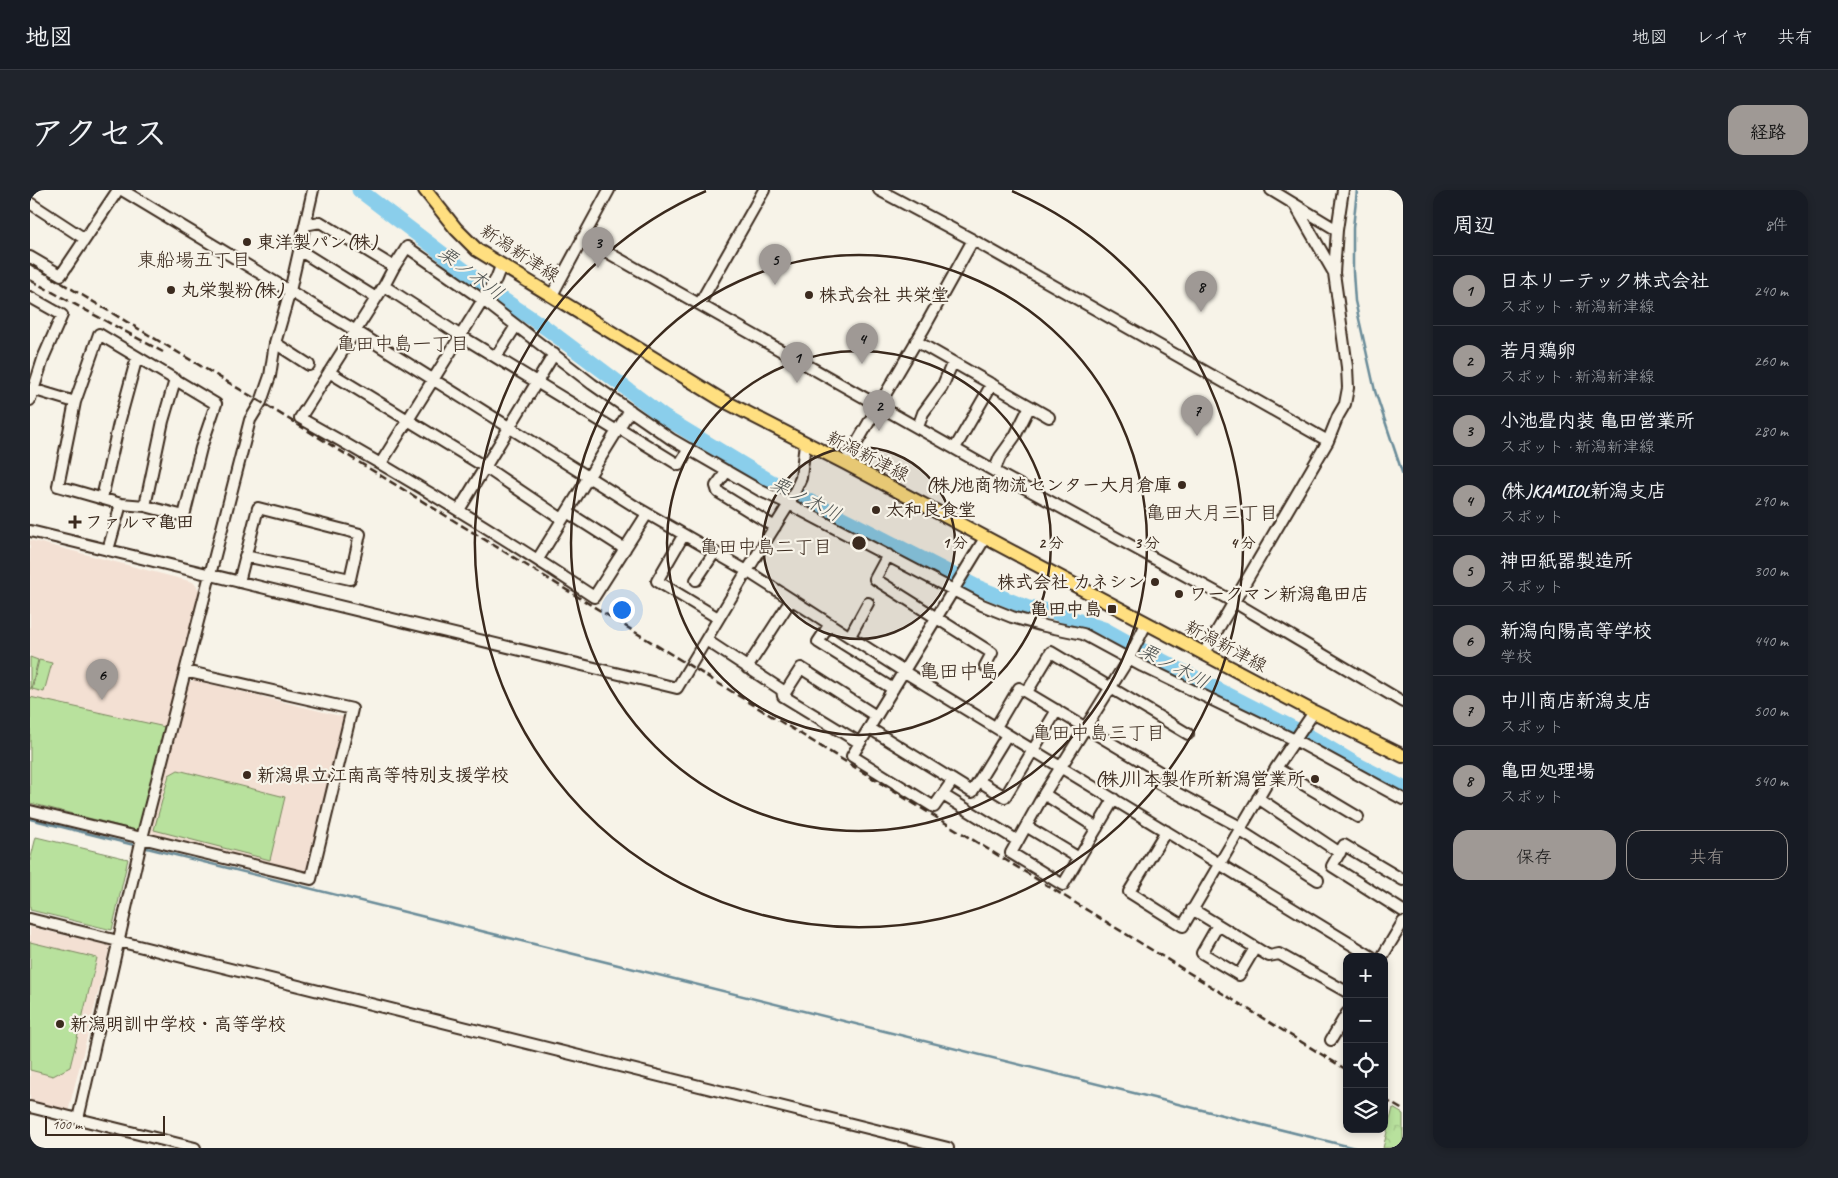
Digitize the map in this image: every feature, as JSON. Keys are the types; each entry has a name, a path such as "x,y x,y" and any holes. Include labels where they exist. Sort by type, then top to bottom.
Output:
{"main road":[{"name":"新潟新津線","path":"425,190 456,229 477,250 722,400 1314,712 1403,756"}],"street":[{"path":"30,257 61,276 120,190 356,331 647,514 747,571 903,671 1366,953"},
{"path":"78,1119 142,838 250,420 261,402 270,376 275,343 290,291 313,190"},
{"path":"552,295 609,190"},
{"path":"700,303 764,190"},
{"path":"879,190 973,240 1328,441"},
{"path":"1271,190 1337,230"},
{"path":"1204,653 1328,441 1344,404 1348,388 1347,367 1334,273 1337,230 1343,190"},
{"path":"30,203 85,239"},
{"path":"1295,205 1334,273"},
{"path":"305,225 320,222 394,268"},
{"path":"582,238 994,470 1234,602 1403,702"},
{"path":"844,463 973,240"},
{"path":"647,514 594,596 538,559 381,463 300,418 384,286 406,247 485,297 516,326 592,384 689,450 761,491 982,605 1012,617 1083,634 1295,740 1403,800"},
{"path":"299,250 376,298"},
{"path":"381,463 496,279 501,266"},
{"path":"384,286 461,336 679,465 689,450"},
{"path":"30,297 62,315 44,356 31,395 75,402"},
{"path":"496,357 516,326"},
{"path":"99,334 137,357 216,404 201,448 184,516 145,506 120,504 58,486 75,402 99,334"},
{"path":"916,341 1049,417"},
{"path":"275,343 309,365"},
{"path":"458,510 554,354"},
{"path":"102,498 119,423 137,357"},
{"path":"918,427 922,413 942,387 952,362"},
{"path":"329,372 565,515 625,549"},
{"path":"145,506 163,421 175,380"},
{"path":"955,448 992,384"},
{"path":"994,470 1000,457 1015,436 1030,406"},
{"path":"538,559 630,410"},
{"path":"30,531 677,688 789,504 801,478 805,443"},
{"path":"727,472 716,486 718,492 775,527"},
{"path":"108,550 120,504"},
{"path":"238,582 245,556 258,508 360,534 350,579 245,556"},
{"path":"683,536 656,581 718,618"},
{"path":"953,780 934,807 852,756 986,538"},
{"path":"696,580 714,553"},
{"path":"888,555 875,579 992,652 985,666"},
{"path":"747,668 791,600"},
{"path":"850,636 868,603"},
{"path":"830,624 818,642 893,688"},
{"path":"1114,799 1062,885 1011,853 1044,794 1129,658 1146,624"},
{"path":"706,640 782,690 783,696 860,743"},
{"path":"1027,692 1051,652 1188,734"},
{"path":"783,696 801,668 876,716"},
{"path":"30,811 311,879 352,709 185,671"},
{"path":"996,727 1019,688 1163,774 1158,783 1240,829 1318,880"},
{"path":"979,781 1005,797 1056,710"},
{"path":"1166,831 1129,892 1183,926 1276,768 1314,712"},
{"path":"869,728 972,792 1008,735"},
{"path":"1276,768 1358,816"},
{"path":"1044,794 1097,828"},
{"path":"943,795 1018,841"},
{"path":"1258,798 1340,853"},
{"path":"1026,826 1079,858"},
{"path":"1403,880 1344,845 1332,866 1403,911"},
{"path":"1192,909 1269,956 1278,954 1343,990"},
{"path":"30,919 948,1148"},
{"path":"1384,953 1403,922"},
{"path":"1218,925 1202,953 1239,976 1255,948"},
{"path":"1330,1040 1343,1019"},
{"path":"30,1107 195,1148"}],"shaded area":[{"path":"30,540 193,582 201,592 140,834 30,808"},
{"name":"新潟県立江南高等特別支援学校","path":"194,680 344,717 305,874 150,833 189,682"},
{"name":"新潟明訓中学校・高等学校","path":"30,927 110,946 68,1112 30,1102"}],"green space":[{"path":"30,657 38,660 31,689 30,689"},
{"path":"39,660 52,663 44,692 32,689"},
{"path":"30,697 165,727 139,831 30,803"},
{"path":"178,770 285,797 270,860 154,830 169,775"},
{"path":"36,837 128,859 112,930 30,910 30,861"},
{"name":"新潟明訓中学校・高等学校","path":"30,942 97,958 70,1067 53,1076 30,1070"},
{"path":"1393,1108 1403,1114 1403,1148 1383,1148"}],"waterway":[{"name":"栗ノ木川","path":"359,190 498,296 546,328 664,417 770,481 977,587 1028,608 1050,611 1104,629 1403,788"},
{"path":"1357,190 1353,228 1355,301 1375,391 1403,475"},
{"path":"30,819 138,846"},
{"path":"143,847 1355,1148"}],"railway":[{"path":"30,264 261,402 1343,1068"},
{"path":"30,280 163,352"},
{"path":"1388,1101 1403,1110"}],"place":[{"name":"東洋製パン(株)","path":"247,242"},
{"name":"小池畳内装 亀田営業所","path":"598,268"},
{"name":"神田紙器製造所","path":"775,285"},
{"name":"丸栄製粉(株)","path":"171,290"},
{"name":"株式会社 共栄堂","path":"809,295"},
{"name":"亀田処理場","path":"1201,312"},
{"name":"(株)KAMIOL新潟支店","path":"862,364"},
{"name":"日本リーテック株式会社","path":"797,383"},
{"name":"若月鶏卵","path":"879,431"},
{"name":"中川商店新潟支店","path":"1197,436"},
{"name":"(株)池商物流センター大月倉庫","path":"1182,485"},
{"name":"太和良食堂","path":"876,510"},
{"name":"ファルマ亀田","path":"75,522"},
{"name":"株式会社 カネシン","path":"1155,582"},
{"name":"ワークマン新潟亀田店","path":"1179,594"},
{"name":"亀田中島","path":"1112,609"},
{"name":"新潟向陽高等学校","path":"102,700"},
{"name":"新潟県立江南高等特別支援学校","path":"247,775"},
{"name":"(株)川本製作所新潟営業所","path":"1315,779"},
{"name":"新潟明訓中学校・高等学校","path":"60,1024"}],"district":[{"name":"東船場五丁目","path":"194,260"},
{"name":"亀田中島一丁目","path":"403,344"},
{"name":"亀田大月三丁目","path":"1212,513"},
{"name":"亀田中島二丁目","path":"766,547"},
{"name":"亀田中島","path":"959,671"},
{"name":"亀田中島三丁目","path":"1099,733"}]}
